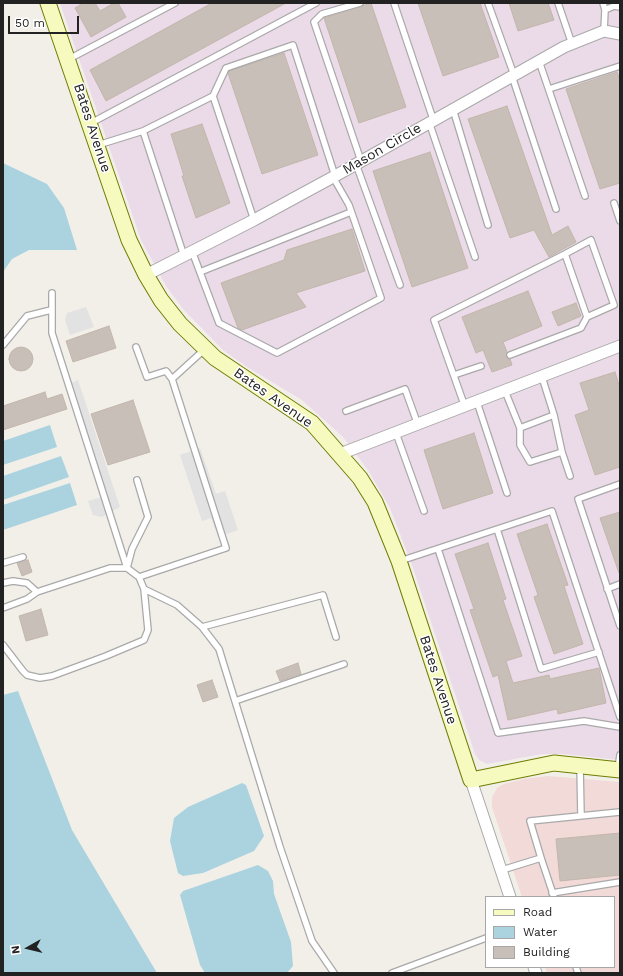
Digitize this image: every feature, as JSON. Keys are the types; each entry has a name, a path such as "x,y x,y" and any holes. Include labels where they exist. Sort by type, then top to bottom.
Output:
{"street":[{"name":"Bates Avenue","path":"48,3 69,59 130,240 146,275 161,300 180,324 215,358 312,423 360,478 375,502 399,561 510,896"},
{"name":"Mason Circle","path":"146,275 254,220 539,61 572,44 604,31"},
{"path":"604,31 620,34"},
{"path":"340,454 620,346"},
{"path":"472,780 554,763 580,766 619,765"}],"lane":[{"path":"69,59 175,3"},
{"path":"91,123 316,3"},
{"path":"360,3 322,14 314,22 358,163 400,285"},
{"path":"394,3 475,256"},
{"path":"488,3 556,209"},
{"path":"558,3 572,44"},
{"path":"602,3 605,10 604,31"},
{"path":"605,10 614,6 620,6"},
{"path":"98,146 143,131 213,96 226,68 293,45 334,176 351,212 381,298 277,353 219,323 200,272 188,253 143,131"},
{"path":"539,61 585,196"},
{"path":"548,89 620,66"},
{"path":"213,96 254,220"},
{"path":"452,109 488,225"},
{"path":"614,203 620,221"},
{"path":"200,272 351,212"},
{"path":"465,407 434,320 591,240 614,305 587,317 581,328 510,355"},
{"path":"565,254 587,317"},
{"path":"3,645 27,675 40,678 52,676 144,640 148,630 144,589 139,577 127,568 52,333 52,293"},
{"path":"3,345 20,322 27,316 51,310"},
{"path":"136,347 147,377 166,371 172,379 226,548 139,577"},
{"path":"172,379 205,349"},
{"path":"454,375 482,366"},
{"path":"542,377 554,414 562,452 570,476"},
{"path":"346,411 405,390 418,425"},
{"path":"505,391 520,428 520,445 530,462 562,452"},
{"path":"477,402 507,493"},
{"path":"520,428 554,414"},
{"path":"396,433 424,511"},
{"path":"127,568 132,548 148,517 137,480"},
{"path":"620,484 578,499 607,588 618,613 620,626"},
{"path":"399,561 552,511 620,718"},
{"path":"497,529 541,668 599,652"},
{"path":"438,549 498,732 584,721 620,726"},
{"path":"3,563 23,557"},
{"path":"3,608 27,599 37,592 110,568 127,568"},
{"path":"3,583 13,581 27,583 37,592"},
{"path":"607,588 620,584"},
{"path":"144,589 177,605 202,627 219,649 312,941 334,973"},
{"path":"202,627 323,595 336,637"},
{"path":"235,701 344,664"},
{"path":"580,766 581,816"},
{"path":"620,812 530,821 553,895 620,882"},
{"path":"502,870 541,858"},
{"path":"392,973 485,938"}],"shaded area":[{"path":"60,3 620,3 620,760 564,754 542,754 487,764 479,760 475,754 412,565 390,508 368,470 343,437 302,400 247,367 223,350 183,309 166,286 141,240"},
{"path":"86,307 94,327 70,335 65,320 67,313"},
{"path":"78,380 120,507 102,517 93,515 88,501 103,497 66,385"},
{"path":"200,448 216,494 225,491 238,530 218,537 211,518 202,521 180,455"},
{"path":"548,776 620,782 620,973 547,973 545,968 615,968 615,896 522,896 492,807 492,797 497,788 504,784 524,779"}],"water":[{"path":"3,163 47,184 64,208 77,250 29,250 12,259 3,272"},
{"path":"50,425 57,447 3,465 3,441"},
{"path":"61,456 69,477 3,500 3,476"},
{"path":"70,483 77,505 3,530 3,505"},
{"path":"18,691 72,830 157,973 3,973 3,695"},
{"path":"242,783 246,785 264,836 254,851 203,873 183,876 178,873 170,841 174,818 188,807"},
{"path":"258,865 268,871 273,881 274,894 291,942 293,966 287,973 205,973 200,965 180,895 183,891"}],"building":[{"path":"83,3 95,3 100,11 114,3 118,3 126,17 91,37 75,8"},
{"path":"212,3 286,3 106,101 90,70"},
{"path":"371,3 406,107 359,123 324,18"},
{"path":"418,3 480,3 499,57 443,76"},
{"path":"509,3 548,3 554,20 518,31"},
{"path":"284,53 318,155 262,174 228,73 229,71"},
{"path":"617,72 620,80 620,183 600,189 566,89"},
{"path":"507,106 552,235 568,226 576,242 549,257 534,230 510,238 468,119"},
{"path":"202,124 230,203 196,218 182,176 184,176 171,134"},
{"path":"430,152 468,268 412,287 373,171"},
{"path":"352,229 365,271 296,293 306,307 242,330 238,328 221,283 284,260 287,250"},
{"path":"528,291 542,326 503,342 507,352 506,357 510,359 512,365 492,372 483,350 476,353 462,317"},
{"path":"576,303 581,316 558,326 552,312"},
{"path":"109,326 116,348 73,362 66,341"},
{"path":"21,347 29,351 33,359 29,367 21,371 13,367 9,359 13,351"},
{"path":"615,372 620,388 620,467 595,475 575,415 589,410 580,383"},
{"path":"45,392 47,399 62,394 67,409 3,430 3,406"},
{"path":"133,400 150,452 108,465 91,414"},
{"path":"474,433 493,493 443,509 424,450"},
{"path":"620,512 620,573 619,573 600,518"},
{"path":"547,524 568,585 564,586 583,644 554,654 534,597 538,595 517,534"},
{"path":"488,543 506,599 503,600 522,656 506,661 513,683 549,675 550,679 599,668 606,703 558,714 557,709 508,720 498,675 493,677 470,610 474,609 455,554"},
{"path":"28,560 32,572 22,576 17,563"},
{"path":"41,609 48,635 26,641 19,616"},
{"path":"298,663 301,674 280,681 276,671"},
{"path":"212,680 218,697 203,702 197,685"},
{"path":"620,833 620,875 560,881 556,839"}]}
